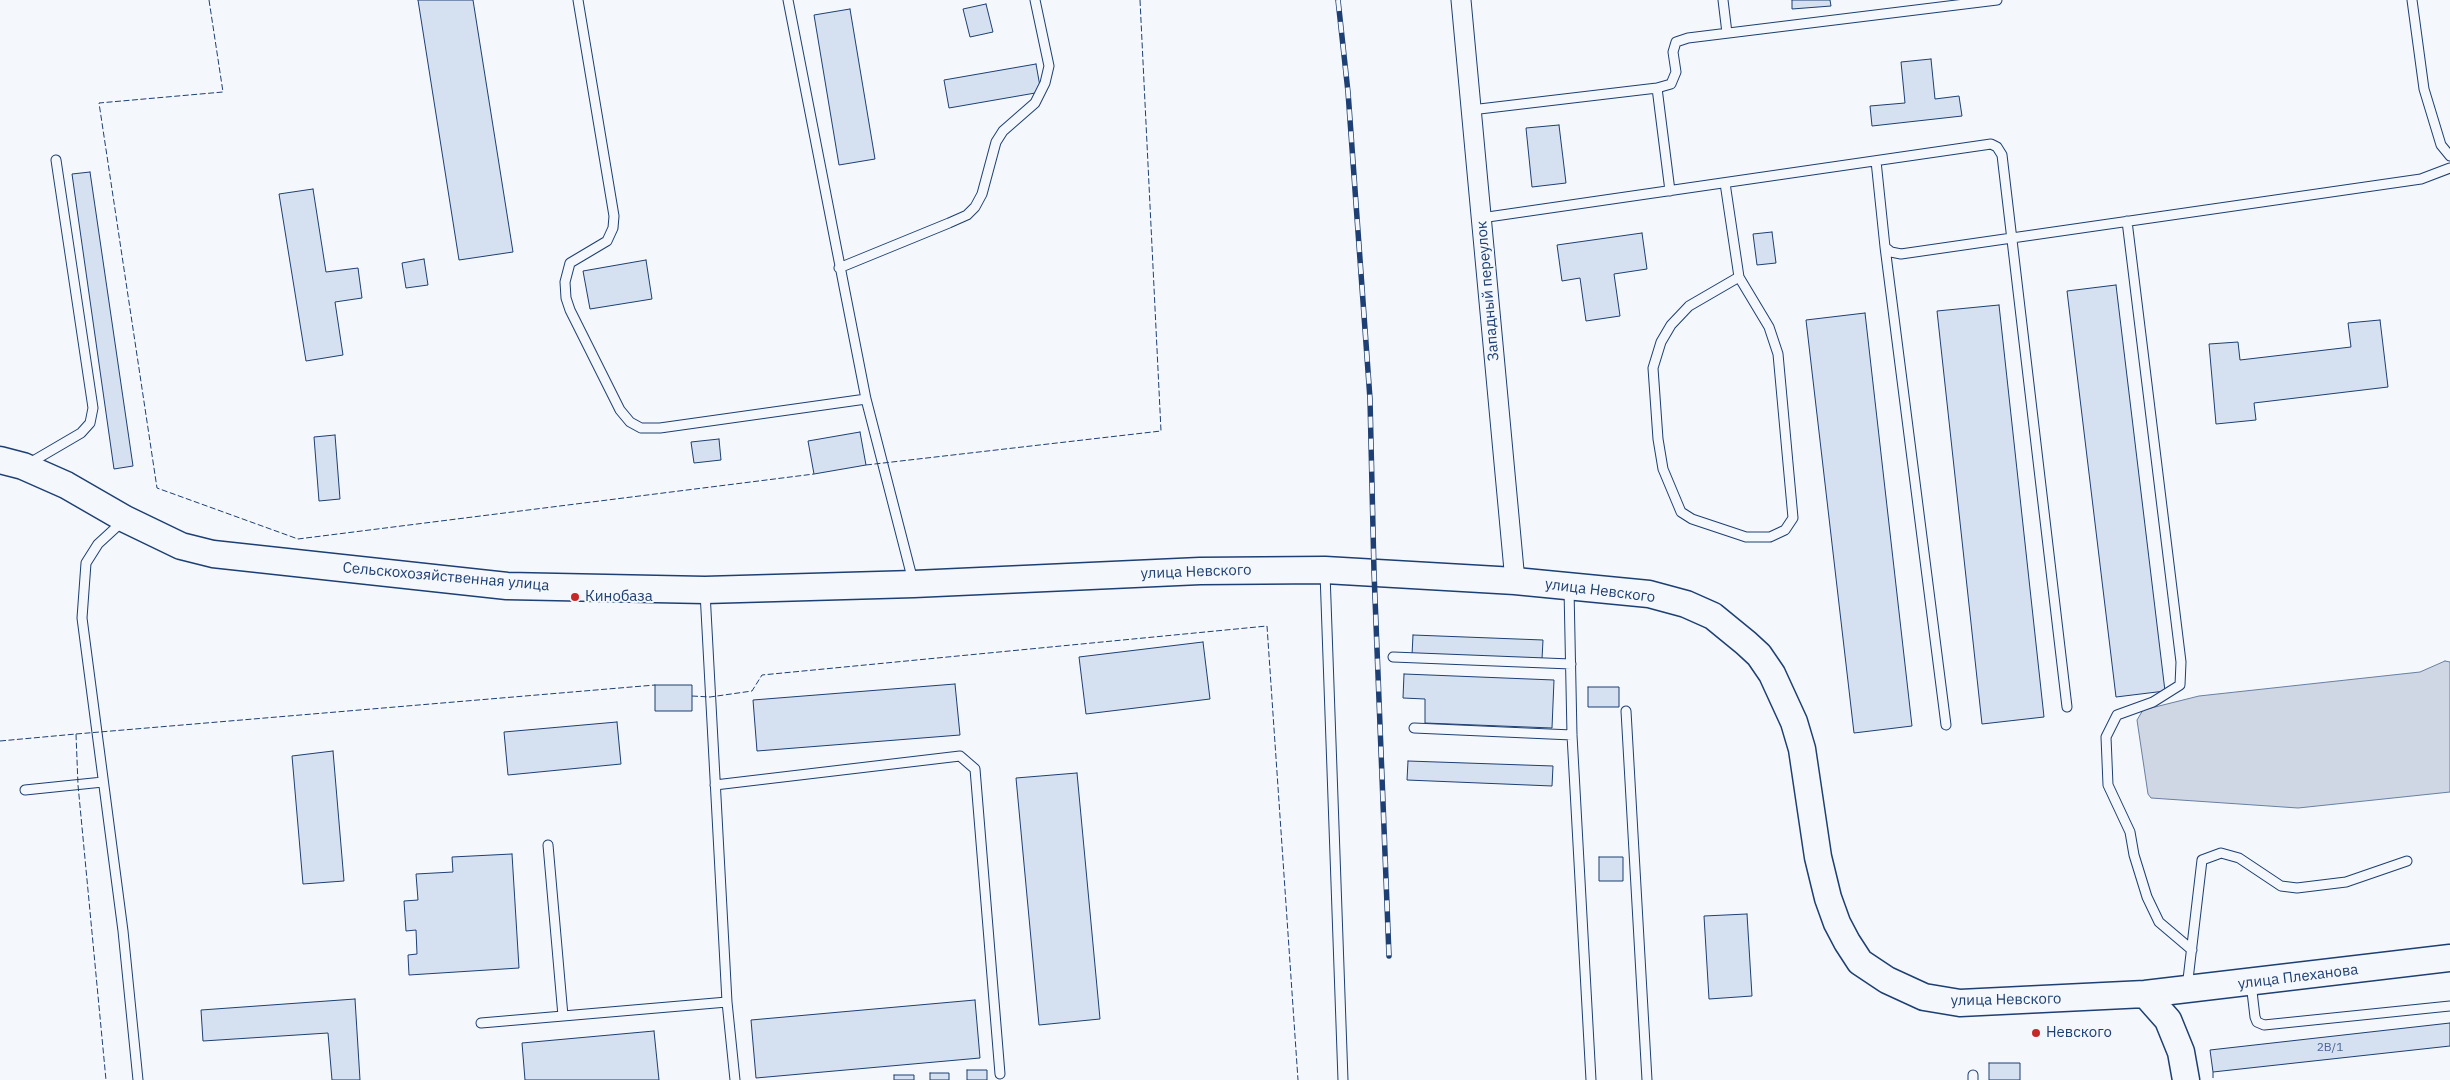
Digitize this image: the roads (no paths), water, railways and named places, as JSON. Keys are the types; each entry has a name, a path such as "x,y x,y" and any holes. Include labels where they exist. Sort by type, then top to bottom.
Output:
{"main road":[{"name":"Сельскохозяйственная улица","path":"12,463 66,485 126,519 182,546 212,554 507,586 705,590 914,584"},
{"name":"улица Невского","path":"914,584 1200,571 1325,570 1569,586 1649,594 1686,604 1713,616 1730,628 1759,655 1772,674 1794,722 1802,749 1818,857 1828,898 1847,942 1860,962 1887,980 1924,997 1960,1003 2145,994"},
{"name":"улица Плеханова","path":"2145,994 2450,958"},
{"path":"2145,994 2168,1020 2181,1052 2186,1080"}],"street":[{"name":"Западный переулок","path":"1460,0 1515,582"}],"lane":[{"path":"578,0 614,216 613,228 607,240 570,263 565,282 566,298 570,310 620,410 630,422 641,428 660,428 866,399"},
{"path":"788,0 866,399 914,584"},
{"path":"839,268 949,223 967,214 975,207 982,194 996,142 1003,131 1035,104 1045,83 1049,66 1035,0"},
{"path":"1723,0 1727,33"},
{"path":"1470,110 1658,88 1671,84 1676,72 1673,52 1676,42 1688,38 1997,0"},
{"path":"2412,0 2424,89 2441,145 2450,156"},
{"path":"1658,88 1670,190"},
{"path":"1481,218 1991,144 1997,147 2002,155 2067,707"},
{"path":"12,463 81,433 90,423 93,408 56,160"},
{"path":"1876,161 1885,247 1946,725"},
{"path":"1885,247 1891,252 1900,254 2421,179 2450,168"},
{"path":"1726,183 1739,277 1769,327 1778,354 1793,518 1785,530 1770,537 1746,537 1692,519 1681,512 1663,469 1658,439 1653,368 1661,342 1671,325 1688,306 1739,277"},
{"path":"2128,221 2181,662 2180,686 2153,702 2117,715 2106,737 2108,785 2130,832 2134,855 2147,898 2159,922 2192,950"},
{"path":"126,519 91,553 86,563 83,578 82,618 122,931 138,1080"},
{"path":"1325,570 1343,1080"},
{"path":"1569,586 1572,735 1592,1080"},
{"path":"705,590 728,1002 735,1080"},
{"path":"1393,657 1571,664"},
{"path":"1626,711 1647,1080"},
{"path":"1414,728 1572,735"},
{"path":"715,785 960,756 975,769 1000,1074"},
{"path":"25,790 103,782"},
{"path":"548,845 563,1016"},
{"path":"2187,990 2202,860 2221,853 2239,858 2281,886 2297,888 2346,882 2408,861"},
{"path":"2250,983 2255,1017 2257,1022 2264,1025 2450,1006"},
{"path":"481,1023 728,1002"}],"railway":[{"path":"1338,0 1348,92 1370,399 1374,572 1389,956"}],"place":[{"name":"Кинобаза","path":"575,597"},
{"name":"Невского","path":"2036,1033"}]}
